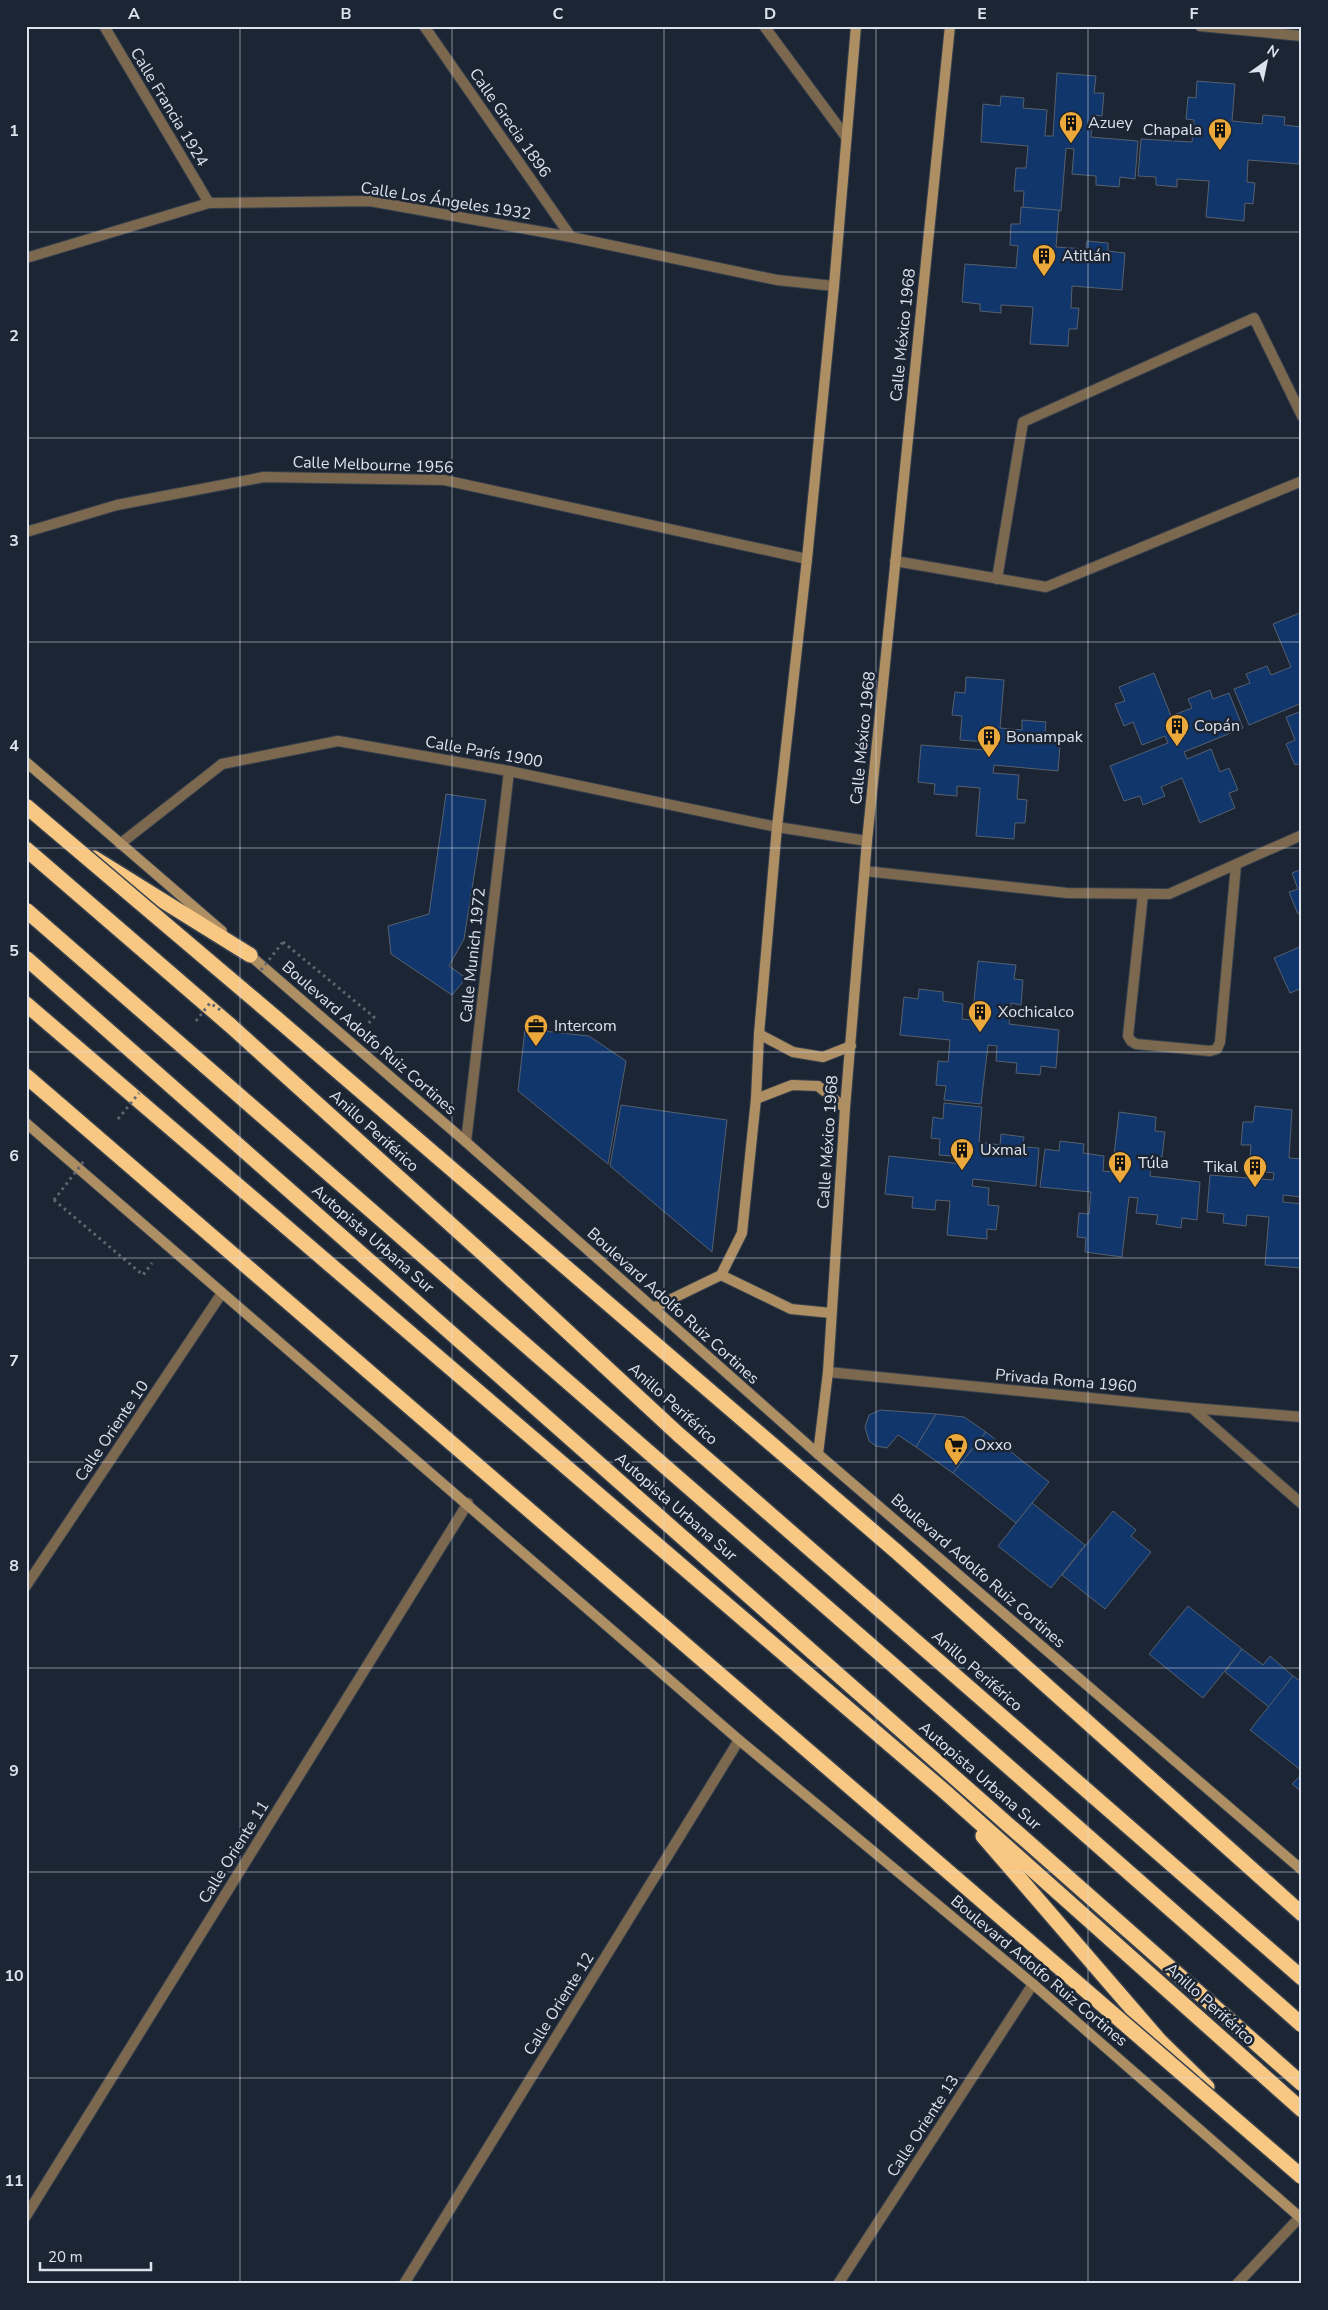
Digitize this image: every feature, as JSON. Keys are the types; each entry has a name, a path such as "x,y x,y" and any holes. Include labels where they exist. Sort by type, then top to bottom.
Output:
{"highway":[{"path":"26,806 414,1135 897,1552 1300,1912"},
{"path":"26,816 250,954"},
{"name":"Anillo Periférico","path":"26,849 231,1026 489,1258 678,1434 1302,1978"},
{"name":"Autopista Urbana Sur","path":"26,910 878,1651 1302,2025"},
{"name":"Autopista Urbana Sur","path":"26,958 1302,2084"},
{"name":"Anillo Periférico","path":"26,1004 943,1790 1302,2110"},
{"path":"26,1076 1302,2178"},
{"path":"943,1790 1159,2040 1302,2178"}],"main road":[{"path":"653,1308 721,1274 742,1233 756,1099 759,1034 777,827 807,559 834,286 856,26"},
{"name":"Calle México 1968","path":"818,1454 828,1372 845,1108 867,841 950,26"},
{"name":"Boulevard Adolfo Ruiz Cortines","path":"26,762 466,1142 818,1454 1302,1870"},
{"path":"759,1034 793,1052 824,1057 851,1046"},
{"path":"756,1099 792,1085 818,1086 845,1108"},
{"name":"Boulevard Adolfo Ruiz Cortines","path":"26,1123 468,1503 739,1740 1033,1984 1301,2218"},
{"path":"721,1274 791,1309 831,1313"}],"street":[{"name":"Calle Francia 1924","path":"104,26 209,202"},
{"name":"Calle Grecia 1896","path":"424,26 571,237"},
{"path":"764,26 846,137"},
{"path":"1200,26 1302,36"},
{"name":"Calle Los Ángeles 1932","path":"26,258 209,202 370,201 571,237 777,280 834,286"},
{"path":"997,579 1023,422 1254,318 1302,416"},
{"name":"Calle Melbourne 1956","path":"26,532 117,505 264,477 444,480 807,559"},
{"path":"896,561 1046,587 1302,481"},
{"name":"Calle París 1900","path":"120,844 222,764 338,741 509,771 777,827 867,841"},
{"name":"Calle Munich 1972","path":"466,1142 509,771"},
{"path":"865,871 1067,893 1169,894 1302,835"},
{"path":"1143,894 1128,1036 1136,1044 1210,1051 1217,1048 1220,1042 1236,864"},
{"name":"Calle Oriente 10","path":"26,1586 222,1293"},
{"name":"Privada Roma 1960","path":"828,1372 1302,1417"},
{"path":"1192,1408 1302,1504"},
{"name":"Calle Oriente 11","path":"26,2216 468,1503"},
{"name":"Calle Oriente 12","path":"404,2284 739,1740"},
{"name":"Calle Oriente 13","path":"838,2284 1033,1984"},
{"path":"1237,2284 1301,2218"}],"path":[{"path":"284,942 374,1017"},
{"path":"54,1200 143,1275"}],"building":[{"name":"Azuey","path":"1057,73 1096,76 1094,93 1104,93 1102,116 1092,115 1091,137 1138,141 1135,179 1120,177 1119,187 1096,185 1096,176 1072,174 1074,149 1066,148 1061,211 1023,208 1024,191 1014,191 1016,168 1026,168 1028,146 981,142 983,104 1000,106 1001,96 1024,98 1023,108 1047,110 1045,136 1053,136"},
{"name":"Chapala","path":"1197,81 1235,84 1232,121 1262,124 1263,115 1285,117 1284,125 1301,127 1299,164 1248,160 1247,182 1255,183 1253,204 1245,203 1244,221 1206,217 1209,181 1177,179 1177,187 1156,185 1156,177 1138,176 1141,139 1192,142 1194,120 1186,119 1188,97 1196,98"},
{"name":"Atitlán","path":"1021,207 1059,210 1056,247 1086,249 1087,241 1108,243 1108,251 1125,253 1122,290 1072,286 1071,308 1079,308 1077,329 1069,329 1068,346 1030,344 1033,307 1001,305 1001,313 980,311 980,304 962,302 965,264 1016,268 1018,246 1010,245 1011,224 1020,224"},
{"path":"1302,612 1302,703 1249,725 1234,689 1250,683 1246,674 1267,666 1271,675 1291,667 1273,624"},
{"name":"Copán","path":"1154,673 1171,716 1192,708 1188,699 1210,690 1213,699 1229,693 1243,728 1184,752 1187,759 1211,749 1220,772 1229,768 1238,790 1229,793 1235,808 1200,823 1182,778 1161,787 1165,796 1143,805 1140,796 1124,801 1110,766 1168,743 1165,736 1142,745 1133,722 1124,726 1115,704 1125,701 1119,687"},
{"name":"Bonampak","path":"966,677 1004,680 1000,728 1022,730 1022,720 1046,722 1045,732 1061,733 1058,771 994,765 993,773 1019,775 1017,799 1027,800 1025,823 1015,823 1014,839 976,836 980,788 957,786 957,796 934,794 935,784 918,782 921,745 985,750 985,742 960,740 962,716 952,715 955,692 965,693"},
{"path":"1302,711 1302,763 1295,765 1286,744 1295,740 1286,717"},
{"path":"446,794 486,800 464,939 449,966 466,978 452,995 391,954 388,926 429,914"},
{"path":"1302,869 1302,912 1298,914 1289,892 1298,889 1292,873"},
{"path":"1302,946 1302,988 1290,993 1274,958"},
{"name":"Xochicalco","path":"978,961 1016,965 1014,979 1023,980 1021,1005 1011,1003 1009,1024 1059,1030 1056,1068 1041,1066 1040,1075 1016,1073 1017,1063 996,1061 997,1046 988,1045 981,1104 944,1100 946,1086 936,1085 938,1061 948,1062 950,1040 900,1035 904,997 918,999 919,989 943,992 943,1001 963,1004 962,1019 972,1020"},
{"path":"525,1029 589,1036 626,1061 608,1164 518,1091"},
{"name":"Uxmal","path":"944,1103 982,1107 979,1142 1000,1145 1001,1134 1024,1137 1023,1147 1039,1148 1036,1186 973,1179 972,1186 989,1188 988,1205 999,1206 996,1230 987,1229 987,1239 947,1235 950,1201 936,1200 935,1210 912,1208 913,1197 885,1194 889,1156 963,1164 964,1157 939,1155 940,1139 931,1138 933,1117 943,1119"},
{"path":"621,1105 727,1120 712,1252 610,1166"},
{"name":"Tikal","path":"1255,1106 1292,1110 1289,1158 1302,1159 1302,1197 1283,1195 1283,1202 1302,1204 1302,1268 1265,1265 1269,1217 1247,1215 1246,1226 1223,1223 1224,1214 1207,1212 1210,1175 1273,1180 1274,1173 1249,1170 1251,1145 1241,1145 1243,1122 1253,1122"},
{"name":"Túla","path":"1119,1112 1156,1117 1155,1131 1165,1132 1162,1157 1152,1155 1150,1176 1200,1182 1197,1220 1182,1218 1181,1228 1156,1224 1158,1215 1136,1213 1138,1198 1129,1197 1122,1257 1085,1252 1086,1238 1077,1237 1079,1213 1089,1214 1091,1192 1040,1187 1045,1149 1059,1151 1060,1141 1084,1144 1083,1153 1104,1156 1103,1171 1112,1172"},
{"path":"880,1410 936,1414 916,1447 898,1435 887,1448 876,1446 869,1441 865,1427 869,1415"},
{"path":"936,1414 964,1417 986,1432 953,1473 916,1447"},
{"path":"986,1432 1049,1482 1016,1523 953,1473"},
{"path":"1032,1503 1085,1545 1051,1588 998,1546"},
{"path":"1113,1511 1136,1530 1131,1536 1151,1552 1105,1609 1062,1575"},
{"path":"1188,1606 1242,1649 1203,1698 1149,1654"},
{"path":"1242,1649 1263,1665 1270,1656 1293,1676 1269,1707 1225,1672"},
{"path":"1293,1676 1302,1682 1302,1771 1250,1730"},
{"path":"1302,1774 1302,1792 1292,1784"}],"place":[{"name":"Azuey","path":"1071,144"},
{"name":"Chapala","path":"1220,151"},
{"name":"Atitlán","path":"1044,277"},
{"name":"Copán","path":"1177,747"},
{"name":"Bonampak","path":"989,758"},
{"name":"Xochicalco","path":"980,1033"},
{"name":"Intercom","path":"536,1047"},
{"name":"Uxmal","path":"962,1171"},
{"name":"Túla","path":"1120,1184"},
{"name":"Tikal","path":"1255,1188"},
{"name":"Oxxo","path":"956,1466"}]}
